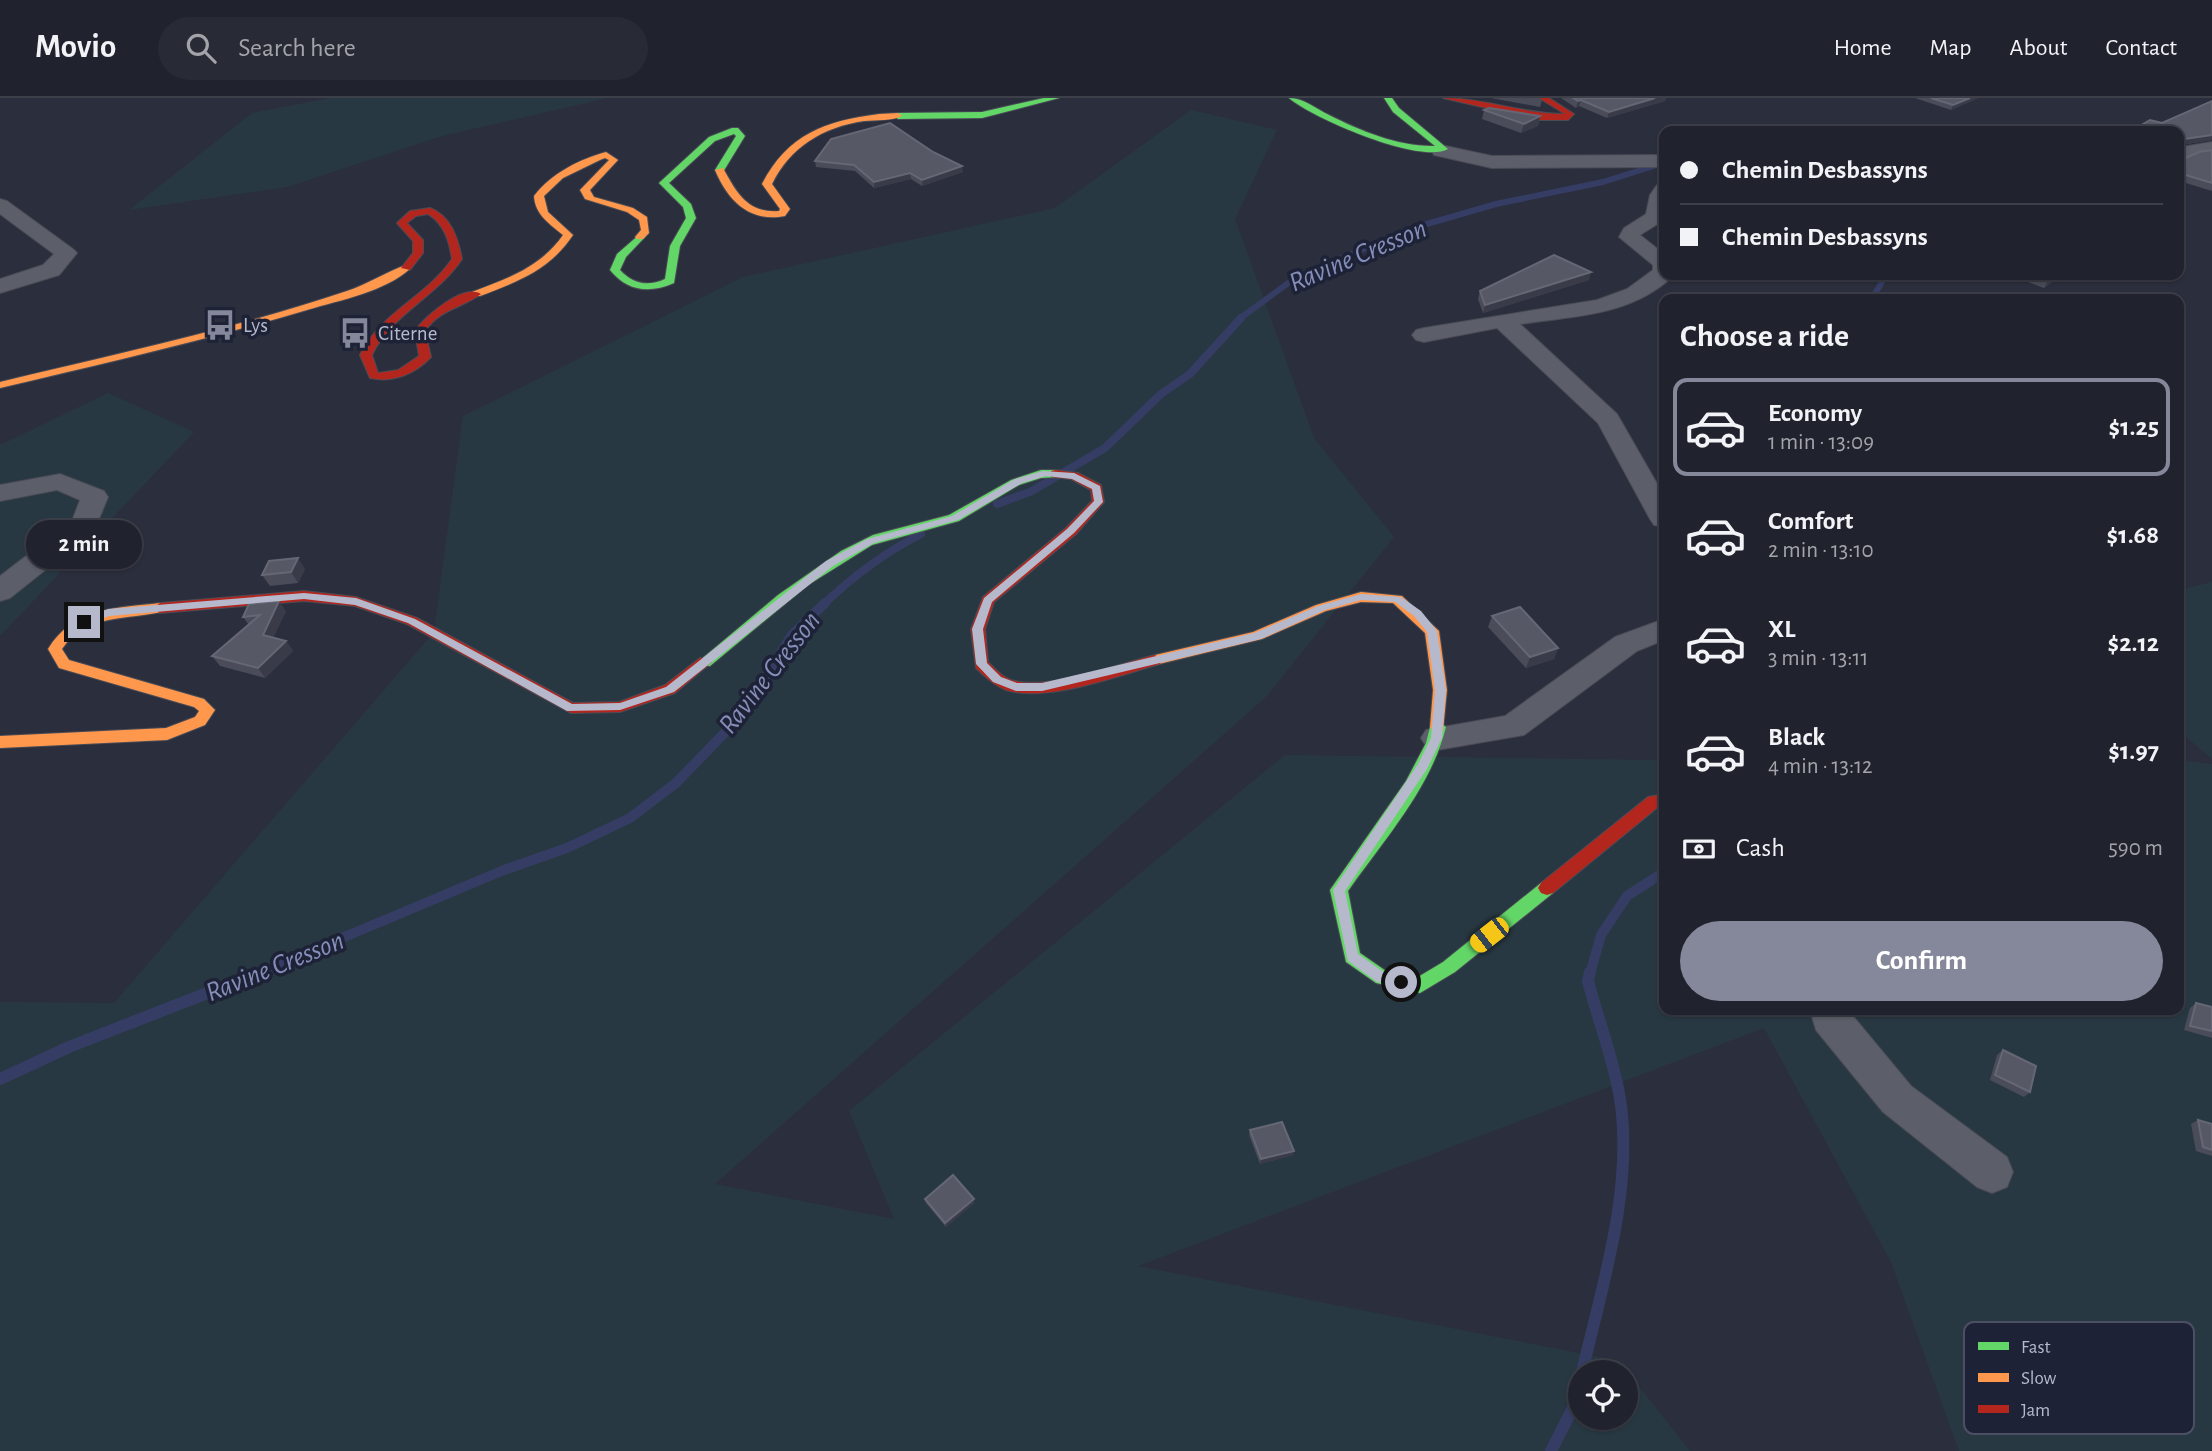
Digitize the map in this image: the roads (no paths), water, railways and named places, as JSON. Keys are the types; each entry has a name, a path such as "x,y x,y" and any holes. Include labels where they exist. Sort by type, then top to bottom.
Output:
{"main road":[{"path":"0,385 293,313 387,280 410,266 418,253 418,240 402,222 412,214 430,211 445,221 457,243 457,262 448,279 398,313 371,337 365,351 374,376 397,376 414,368 425,358 420,330 427,317 447,306 517,278 545,263 566,245 568,235 538,207 537,200 539,194 555,178 584,162 606,156 614,159 611,169 590,181 585,190 590,199 630,210 644,219 646,231 621,256 615,270 626,283 649,289 670,281 675,246 691,218 688,206 664,183 722,133 735,130 741,136 719,169 730,197 757,214 772,216 782,214 785,209 772,195 767,184 770,173 793,148 824,125 873,117 996,114 1055,98"},
{"path":"1293,98 1314,112 1407,145 1441,151 1442,145 1396,110 1388,98"},
{"path":"1447,98 1538,117 1568,117 1570,114 1566,110 1543,98"},
{"path":"0,742 167,734 200,721 207,710 199,702 64,664 55,649 62,635 76,625 108,613 304,596 356,602 412,621 571,708 620,706 670,690 830,564 870,541 955,518 1018,481 1046,473 1074,476 1097,488 1098,502 1071,531 988,600 978,629 981,664 997,679 1016,687 1042,687 1257,636 1321,608 1361,597 1397,599 1417,614 1432,631 1440,690 1437,738 1423,766 1339,890 1352,957 1382,978 1420,985 1448,967 1654,801 1659,800"}],"street":[{"path":"2184,155 2189,151 2212,148"},
{"path":"1441,151 1492,162 1659,161"},
{"path":"1659,200 1656,217 1631,232 1629,237 1659,260"},
{"path":"0,205 66,253 51,270 0,286"},
{"path":"1424,335 1597,305 1631,296 1659,278"},
{"path":"1503,321 1608,419 1659,510"},
{"path":"0,493 60,482 95,497 84,525 0,591"},
{"path":"1437,738 1513,727 1626,644 1659,631"},
{"path":"1830,1015 1897,1099 1992,1172"}],"waterway":[{"name":"Ravine Cresson","path":"1239,319 1298,276 1420,226 1496,204 1603,182 1659,164"},
{"path":"1875,294 1883,280"},
{"name":"Ravine Cresson","path":"997,504 1030,492 1105,448 1161,394 1190,374 1241,318"},
{"name":"Ravine Cresson","path":"823,605 869,566 921,534"},
{"name":"Ravine Cresson","path":"258,973 504,870 567,848 630,818 676,783 740,717 792,635 825,603"},
{"path":"1590,974 1601,935 1627,896 1659,875"},
{"path":"1585,1360 1614,1237 1623,1167 1620,1099 1588,981 1590,972"},
{"name":"Ravine Cresson","path":"0,1079 69,1047 258,973"},
{"path":"1551,1451 1568,1418"}],"place":[{"name":"Lys","path":"220,325"},
{"name":"Citerne","path":"355,333"}]}
